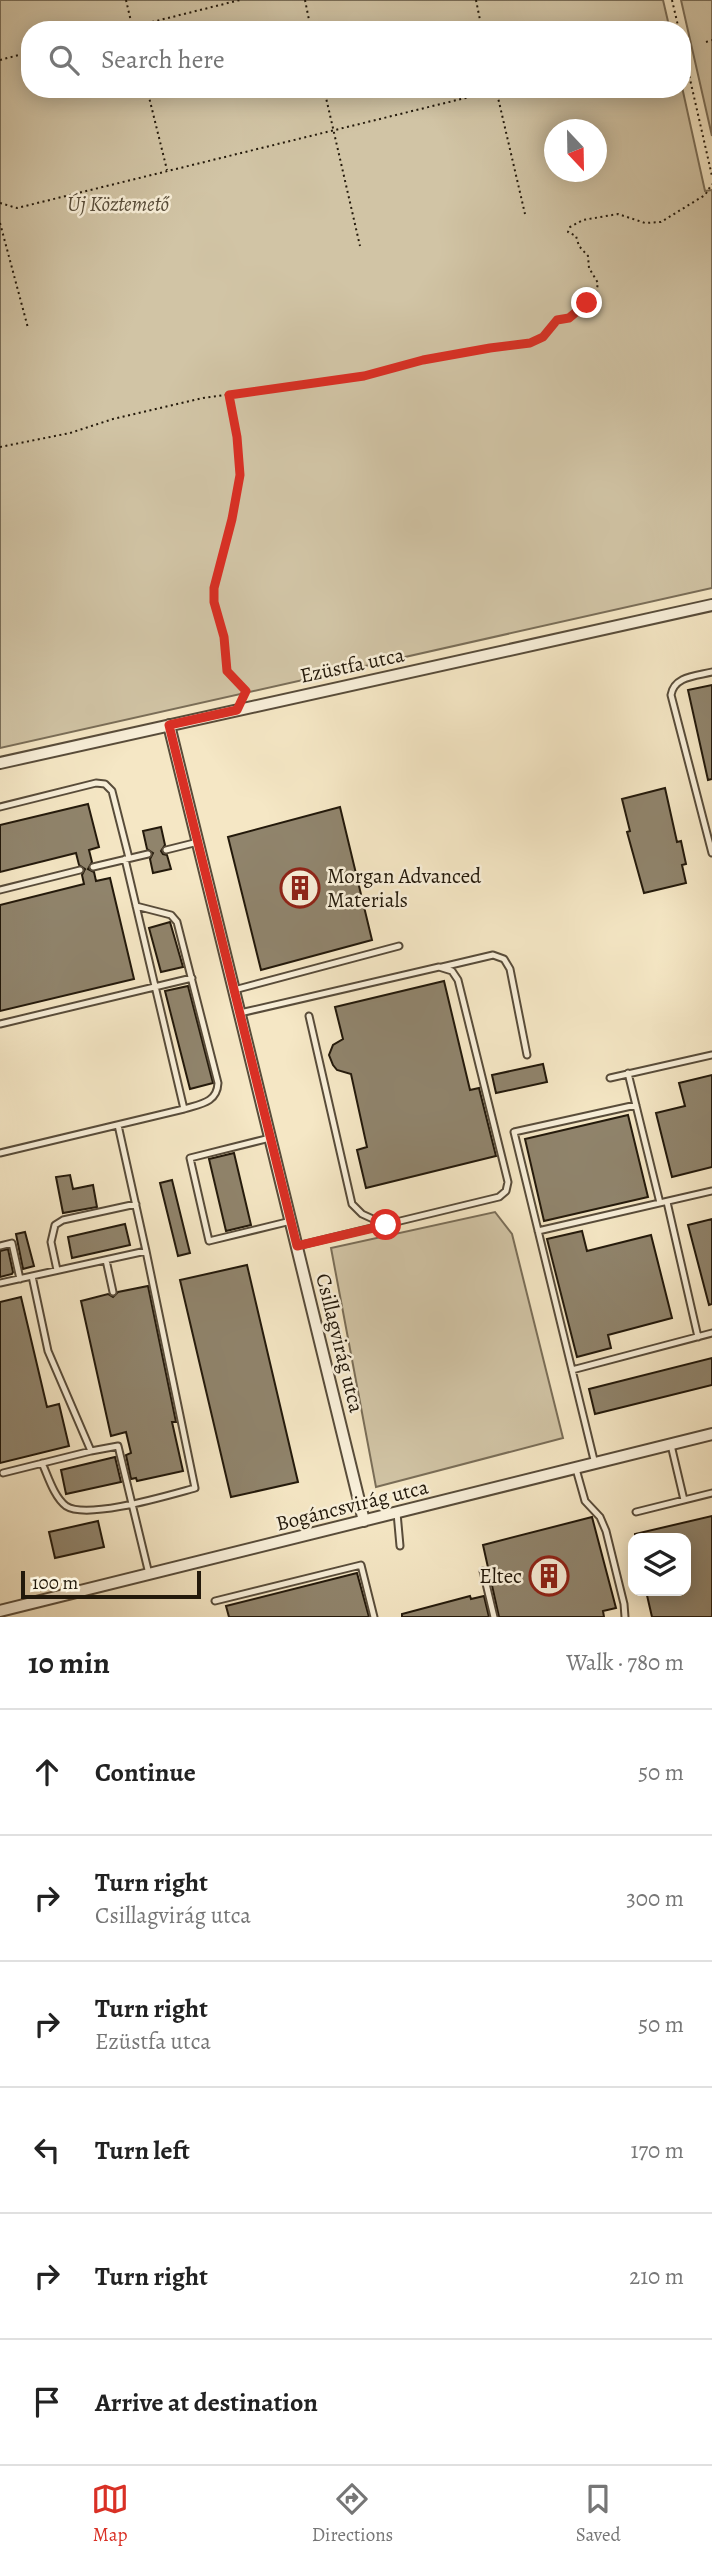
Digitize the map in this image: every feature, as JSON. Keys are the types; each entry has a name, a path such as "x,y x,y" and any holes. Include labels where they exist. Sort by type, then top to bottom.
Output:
{"street":[{"name":"Ezüstfa utca","path":"0,763 712,606"},
{"name":"Csillagvirág utca","path":"169,725 364,1521"},
{"name":"Bogáncsvirág utca","path":"0,1611 712,1434"}],"lane":[{"path":"712,672 679,680 671,695 712,853"},
{"path":"0,807 96,783 105,784 112,791 184,1109"},
{"path":"166,850 198,842"},
{"path":"93,867 148,854"},
{"path":"0,890 80,870"},
{"path":"0,1153 184,1109 210,1101 217,1093 218,1083 174,919 171,915 136,906"},
{"path":"234,990 399,946"},
{"path":"240,1013 493,955 504,959 510,969 527,1055"},
{"path":"297,1246 499,1197 508,1187 458,980 452,971 439,967"},
{"path":"0,1024 192,978"},
{"path":"309,1016 352,1204 362,1214 386,1225"},
{"path":"610,1078 712,1055"},
{"path":"628,1073 698,1337"},
{"path":"595,1465 514,1132 636,1105"},
{"path":"42,1463 59,1498 72,1508 93,1509 132,1504 195,1488 118,1125"},
{"path":"270,1138 190,1158 209,1241 291,1221"},
{"path":"538,1231 712,1191"},
{"path":"57,1270 51,1242 55,1225 63,1220 136,1204"},
{"path":"0,1246 12,1243 20,1279"},
{"path":"0,1283 146,1251"},
{"path":"106,1259 113,1292"},
{"path":"32,1276 48,1351 91,1451"},
{"path":"572,1370 712,1333"},
{"path":"671,1445 684,1500"},
{"path":"3,1473 118,1446 149,1574"},
{"path":"576,1469 586,1501 600,1517 606,1531 625,1617"},
{"path":"636,1513 712,1493"},
{"path":"397,1513 400,1546"},
{"path":"215,1601 361,1565 374,1617"},
{"path":"483,1571 494,1617"}],"path":[{"path":"126,0 130,21"},
{"path":"159,21 240,0"},
{"path":"305,0 309,21"},
{"path":"476,0 480,21"},
{"path":"672,0 677,21"},
{"path":"706,41 712,40"},
{"path":"0,60 21,54"},
{"path":"691,83 712,176"},
{"path":"149,98 167,171"},
{"path":"326,98 360,246"},
{"path":"0,203 17,208 464,98"},
{"path":"498,98 525,214"},
{"path":"0,447 70,433 190,401 364,376 423,360 537,341 557,320 569,318 594,298 598,283 576,236 568,231 575,223 598,216 618,214 645,223 662,222 705,195 712,184"},
{"path":"0,223 28,328"},
{"path":"229,395 237,437 240,475 214,595 224,637 227,671 246,691 237,710"}],"green space":[{"name":"Új Köztemető","path":"0,0 663,0 668,21 21,21 21,98 684,98 705,191 712,190 712,588 0,748"},
{"path":"681,0 712,0 712,136 691,44 691,21 686,21"},
{"path":"495,1212 512,1234 563,1438 376,1487 331,1248"}],"building":[{"path":"712,685 712,779 708,780 688,690"},
{"path":"665,788 677,842 681,841 686,864 682,865 686,883 644,893 627,832 630,831 622,799"},
{"path":"88,804 99,847 89,850 92,862 88,869 94,872 96,881 110,878 134,979 0,1011 0,905 84,884 82,875 85,869 79,865 76,853 0,872 0,825"},
{"name":"Morgan Advanced Materials","path":"340,807 372,940 261,970 228,837"},
{"path":"161,827 165,845 161,851 167,855 171,869 153,873 150,859 153,853 147,849 143,831"},
{"path":"170,922 183,967 161,972 149,928"},
{"path":"444,981 470,1090 479,1088 496,1156 366,1188 357,1150 367,1147 351,1074 337,1070 329,1055 333,1045 343,1039 335,1007"},
{"path":"188,986 213,1083 190,1089 165,991"},
{"path":"543,1064 547,1082 496,1093 492,1075"},
{"path":"712,1075 712,1167 672,1177 656,1113 685,1106 679,1083"},
{"path":"628,1115 648,1197 544,1221 525,1139"},
{"path":"234,1153 251,1225 226,1231 209,1159"},
{"path":"70,1175 73,1189 93,1185 97,1207 63,1213 56,1177"},
{"path":"172,1180 190,1253 178,1256 160,1183"},
{"path":"712,1219 712,1304 709,1305 688,1225"},
{"path":"125,1224 130,1245 72,1258 68,1237"},
{"path":"582,1231 587,1251 651,1235 672,1318 608,1335 611,1348 577,1357 547,1239"},
{"path":"25,1232 34,1266 23,1269 16,1234"},
{"path":"8,1249 13,1272 0,1277 0,1251"},
{"path":"247,1265 298,1482 231,1497 180,1280"},
{"path":"148,1286 176,1422 172,1422 183,1471 137,1481 136,1478 131,1479 126,1455 131,1453 126,1432 111,1436 81,1301 108,1294 113,1297 118,1292"},
{"path":"21,1297 47,1407 59,1404 69,1446 0,1463 0,1302"},
{"path":"712,1358 712,1385 595,1414 589,1389"},
{"path":"115,1457 121,1482 66,1494 61,1470"},
{"path":"712,1516 712,1617 652,1617 647,1596 691,1596 691,1533 639,1533"},
{"name":"Eltec","path":"592,1517 616,1608 603,1611 604,1617 499,1617 483,1545"},
{"path":"98,1521 104,1547 55,1558 49,1532"},
{"path":"357,1573 369,1617 229,1617 226,1606"},
{"path":"470,1596 471,1599 484,1596 489,1617 402,1617 402,1614"}],"place":[{"name":"Morgan Advanced Materials","path":"300,888"},
{"name":"Eltec","path":"549,1576"}],"route":[{"path":"386,1225 297,1246 169,725 237,710 246,691 233,681 227,671 224,637 214,602 216,576 232,519 240,475 237,437 229,395 364,376 423,360 530,343 543,337 557,320 569,318 587,303"}]}
